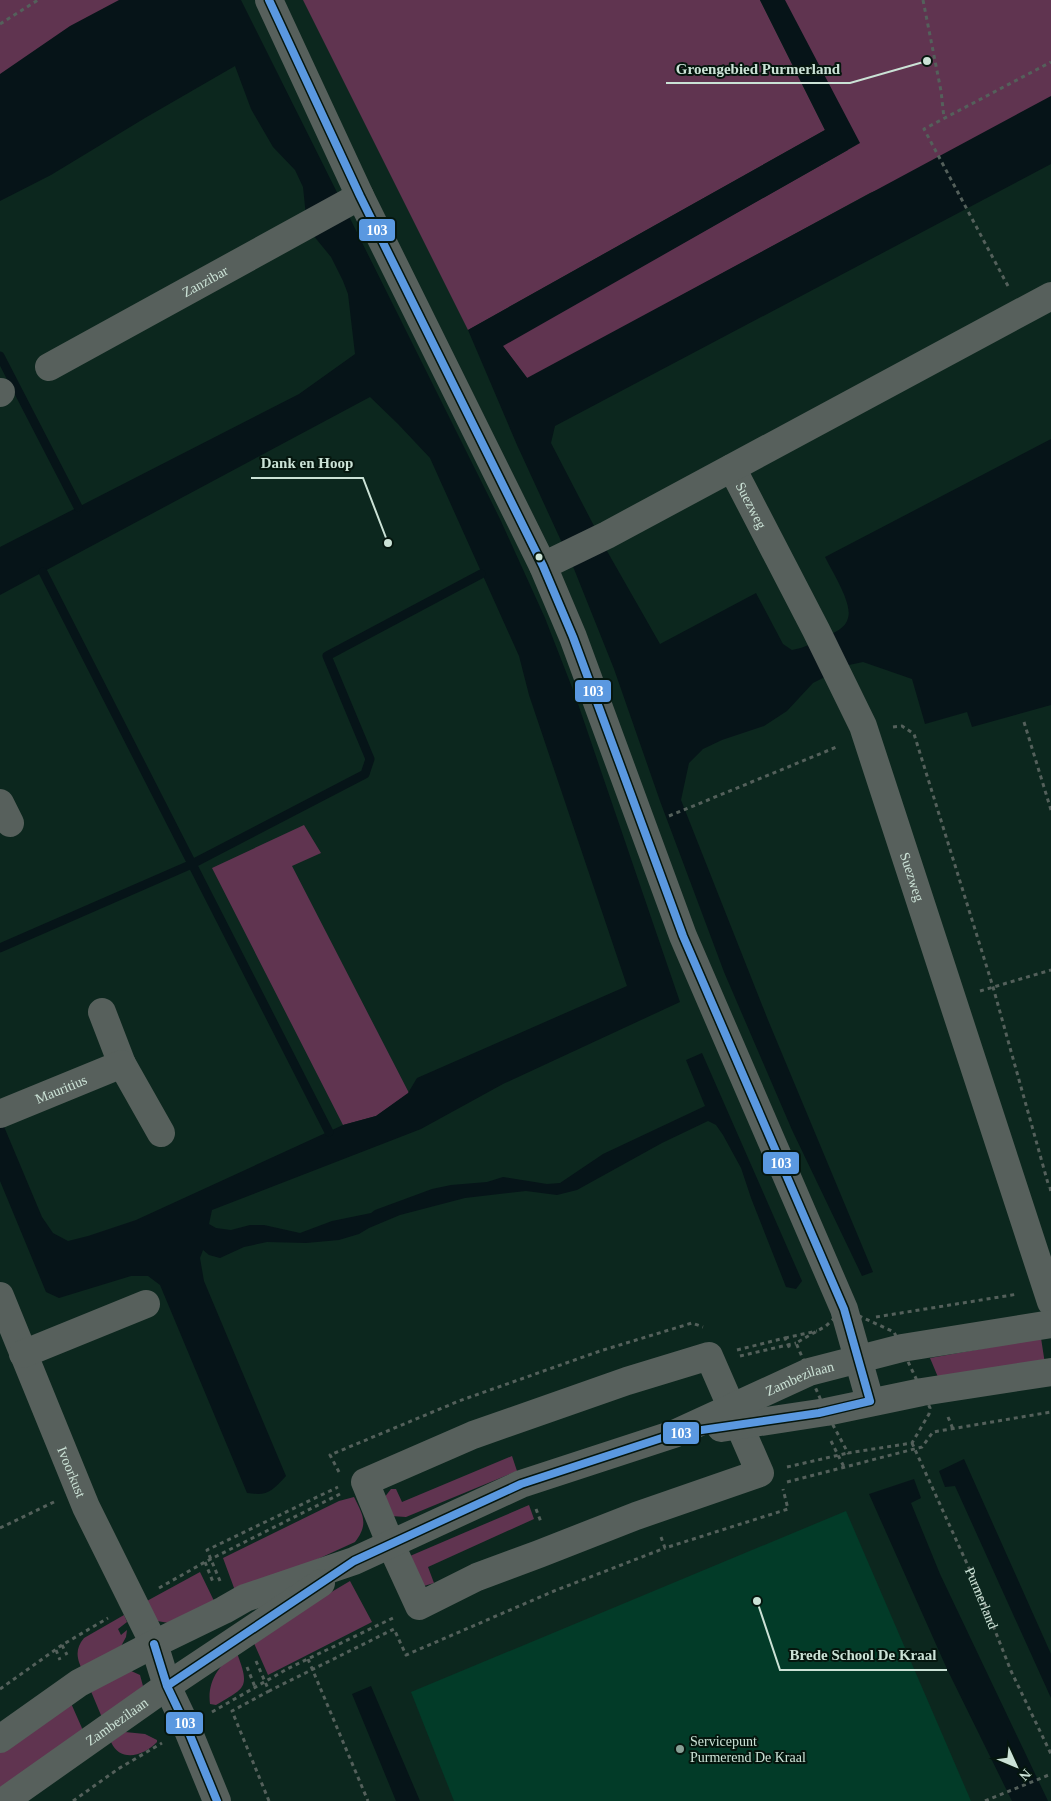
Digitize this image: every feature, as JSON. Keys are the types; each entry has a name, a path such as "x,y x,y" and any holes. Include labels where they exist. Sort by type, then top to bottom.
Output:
{"street":[{"path":"269,0 353,200 553,562 573,637 683,936 844,1309 870,1401"},
{"name":"Zanzibar","path":"50,367 353,200"},
{"name":"Suezweg","path":"553,562 607,535 1051,296"},
{"name":"Suezweg","path":"732,468 816,630 866,735 1049,1296"},
{"path":"102,1012 122,1064 161,1133"},
{"name":"Mauritius","path":"3,1113 122,1064"},
{"name":"Ivoorkust","path":"1,1304 24,1354 79,1490 154,1644 167,1686 217,1801"},
{"path":"24,1354 146,1304"},
{"name":"Zambezilaan","path":"735,1417 809,1372 902,1348 1051,1324"},
{"path":"709,1356 735,1417 760,1473 636,1516 477,1577 418,1606 365,1482 473,1434 627,1381 709,1356"},
{"name":"Zambezilaan","path":"0,1739 79,1683 245,1598 354,1561 521,1484 674,1434 735,1417 826,1412 870,1401 1051,1372"},
{"name":"Zambezilaan","path":"4,1801 167,1686 354,1561"}],"path":[{"path":"0,24 38,0"},
{"path":"923,0 941,91 944,118"},
{"path":"1021,311 924,129 1051,62"},
{"path":"1024,722 1051,810"},
{"path":"663,818 884,727 902,726 914,734 993,987 1051,1193"},
{"path":"953,1000 1051,970"},
{"path":"860,1320 1049,1296"},
{"path":"785,1338 837,1325"},
{"path":"709,1356 728,1359 796,1343"},
{"path":"773,1514 788,1509 782,1484 922,1448 933,1432 1051,1412"},
{"name":"Purmerland","path":"912,1443 979,1590 1011,1671 1051,1754"},
{"path":"760,1473 848,1453"},
{"path":"0,1689 62,1645 205,1562 365,1482"},
{"path":"0,1528 79,1490"},
{"path":"312,1668 394,1629 406,1654 554,1591 665,1548"},
{"path":"72,1801 118,1769 265,1681 418,1606"},
{"path":"308,1659 368,1801"},
{"path":"269,1691 232,1711 269,1801"},
{"path":"985,1801 1051,1774"}],"shaded area":[{"path":"0,0 197,0 0,109"},
{"path":"119,0 241,0 500,519 545,618 575,695 680,1002 503,1084 421,1129 212,1210 209,1224 216,1228 231,1230 250,1225 264,1225 300,1233 332,1221 371,1213 432,1189 451,1185 487,1182 503,1177 547,1184 560,1183 603,1154 705,1106 686,1060 702,1053 802,1281 796,1289 786,1287 741,1168 716,1125 708,1121 662,1143 577,1190 557,1195 526,1191 465,1198 400,1215 359,1234 339,1240 306,1243 267,1242 244,1247 220,1258 209,1255 203,1250 200,1258 204,1281 286,1476 269,1492 260,1494 247,1493 160,1285 148,1276 131,1276 59,1298 46,1292 0,1181 0,1117 42,1217 53,1233 68,1241 136,1220 343,1125 376,1116 408,1093 417,1078 627,986 529,695 519,656 430,458 370,397 0,595 0,547 299,394 355,354 348,294 343,281 331,257 313,235 306,216 303,187 295,170 273,147 251,109 235,66 51,175 0,201 0,74 70,26"},
{"path":"303,0 760,0 825,130 468,330"},
{"path":"760,0 785,0 860,143 503,346 527,378 1051,96 1051,164 555,426 551,443 607,551 660,644 756,593 783,644 792,650 809,645 832,634 847,622 849,612 845,596 825,557 1051,439 1051,705 972,727 967,712 925,724 912,679 863,662 849,665 813,683 787,711 764,726 722,740 703,749 689,763 681,800 768,1020 873,1272 862,1276 792,1130 724,972 660,801 614,669 574,569 517,445 468,330 825,130"},
{"path":"773,0 1051,0 1051,121 870,193 528,379 502,345 848,150"},
{"path":"304,825 321,853 292,866 409,1093 376,1116 343,1125 212,868"},
{"path":"1041,1338 1045,1364 940,1382 930,1358"},
{"path":"512,1456 517,1471 406,1517 391,1516 384,1498 391,1489 396,1489 402,1502"},
{"path":"964,1459 1051,1654 1051,1698 955,1486 945,1487 939,1471"},
{"path":"914,1479 921,1498 911,1503 940,1574 1048,1801 1012,1801 947,1669 869,1494"},
{"path":"354,1497 363,1520 362,1530 355,1542 237,1596 223,1558 339,1501"},
{"path":"529,1505 534,1519 428,1567 434,1583 424,1586 410,1556"},
{"path":"846,1511 971,1801 454,1801 411,1692"},
{"path":"200,1572 216,1605 169,1623 157,1621 145,1602"},
{"path":"350,1581 372,1622 268,1675 253,1641"},
{"path":"124,1615 127,1622 118,1629 121,1635 127,1630 126,1637 119,1650 84,1673 78,1655 81,1642 84,1638"},
{"path":"237,1653 243,1673 243,1685 234,1694 216,1705 210,1704 212,1681 220,1668"},
{"path":"129,1670 140,1675 143,1686 103,1720 90,1689"},
{"path":"371,1686 420,1801 396,1801 352,1694"},
{"path":"70,1701 85,1735 0,1793 0,1749"},
{"path":"125,1732 145,1734 157,1740 157,1742 139,1754 126,1755 115,1749 111,1742"}],"waterway":[{"path":"0,356 78,507"},
{"path":"43,572 329,1132"},
{"path":"0,948 192,864 365,774 370,759 327,656 481,574"}],"transit line":[{"name":"103","path":"269,0 360,196 543,566 573,637 683,936 844,1309 870,1401"},
{"name":"103","path":"167,1686 354,1561 521,1484 674,1434 819,1413 870,1401"},
{"name":"103","path":"154,1644 167,1686 187,1728 217,1801"}],"place":[{"name":"Groengebied Purmerland","path":"927,61"},
{"name":"Dank en Hoop","path":"388,543"},
{"name":"Brede School De Kraal","path":"757,1601"},
{"name":"Servicepunt Purmerend De Kraal","path":"680,1749"}]}
